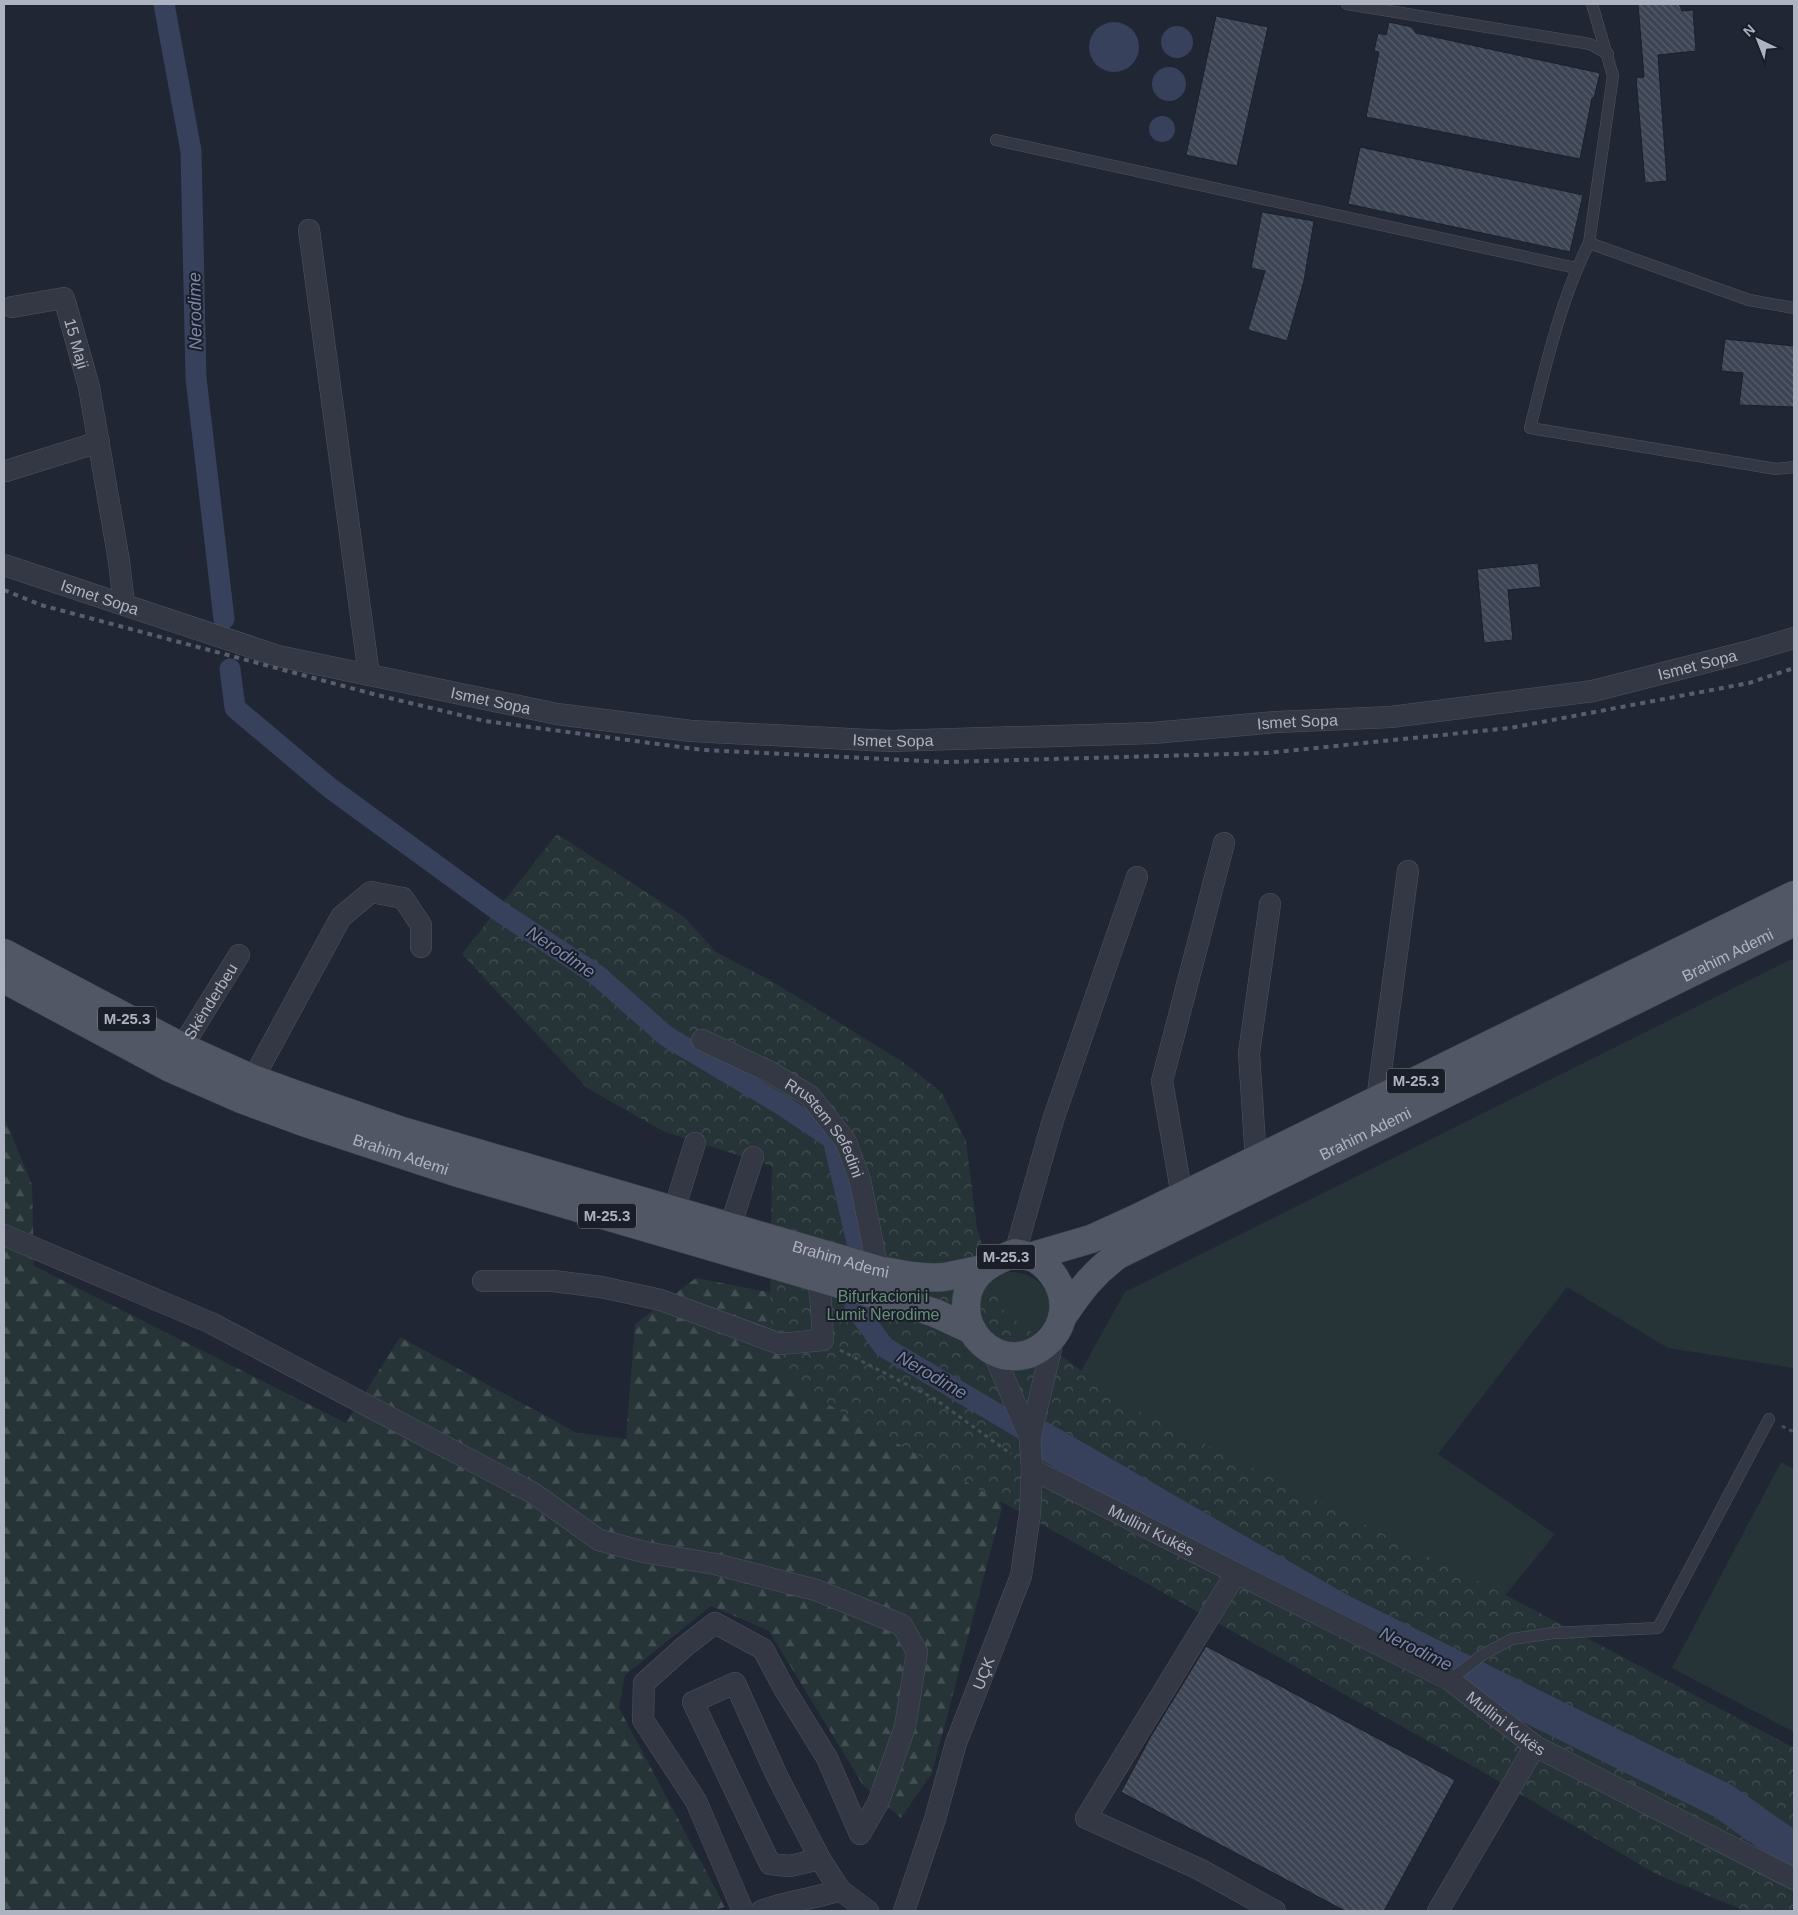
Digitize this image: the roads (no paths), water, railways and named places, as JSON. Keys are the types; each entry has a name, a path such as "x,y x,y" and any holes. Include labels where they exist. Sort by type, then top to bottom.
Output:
{"main road":[{"name":"Brahim Ademi","path":"1794,895 1256,1160 1091,1239 994,1262 983,1269 968,1290 967,1318 972,1330 977,1338 992,1350 1015,1356 1037,1350 1047,1344 1083,1286 1101,1268 1118,1255 1794,922"},
{"name":"Brahim Ademi","path":"4,953 182,1047 253,1079 402,1130 878,1270 903,1275 945,1277 983,1269"},
{"name":"Brahim Ademi","path":"4,979 170,1068 272,1111 455,1172 908,1304 935,1313 972,1330"},
{"name":"M-25.3","path":"1024,1255 1051,1272 1058,1282 1064,1306 1059,1326"}],"street":[{"path":"310,230 369,675"},
{"name":"15 Maji","path":"12,307 64,298 89,387 119,560 124,605"},
{"path":"6,471 99,442"},
{"name":"Ismet Sopa","path":"4,565 278,656 557,714 691,730 889,741 1153,733 1276,722 1391,717 1593,691 1794,638"},
{"path":"1182,1196 1162,1081 1224,842"},
{"name":"Brahim Ademi","path":"1377,1100 1408,871"},
{"path":"1024,1255 1053,1120 1137,877"},
{"path":"253,1079 341,917 371,892 403,898 421,925 421,947"},
{"path":"1256,1160 1249,1053 1270,904"},
{"name":"Skënderbeu","path":"182,1047 239,955"},
{"name":"Rrustem Sefedini","path":"702,1040 770,1072 810,1096 846,1142 860,1180 878,1270"},
{"path":"674,1210 695,1143"},
{"path":"730,1228 753,1157"},
{"path":"4,1235 211,1323 533,1493 599,1540 644,1552 715,1564 816,1590 902,1625 917,1652 905,1727 878,1803 860,1834 827,1758 785,1690 763,1649 715,1623 684,1647 644,1683 642,1720 696,1801 743,1911"},
{"name":"Brahim Ademi","path":"483,1281 553,1281 601,1287 661,1300 780,1344 822,1340 818,1278"},
{"name":"UÇK","path":"907,1909 956,1743 1021,1576 1030,1514 1032,1469 1030,1438 1059,1326"},
{"name":"UÇK","path":"992,1350 1030,1438"},
{"name":"Mullini Kukës","path":"1032,1469 1451,1680 1535,1746 1794,1879"},
{"path":"1236,1573 1086,1818 1199,1869 1275,1911"},
{"path":"820,1859 790,1866 770,1864 693,1702 735,1683 777,1776 820,1859 840,1890 868,1911"},
{"path":"1438,1911 1535,1746"},
{"path":"761,1911 782,1903 840,1890"}],"lane":[{"path":"1347,4 1590,44 1608,54"},
{"path":"1592,4 1613,76 1589,243 1576,268 1550,351 1530,428 1776,469 1794,467"},
{"path":"996,140 1576,268"},
{"path":"1589,243 1749,300 1794,308"},
{"path":"1451,1680 1482,1655 1512,1639 1553,1633 1658,1628 1768,1419"}],"water":[{"path":"1109,22 1119,22 1132,29 1139,42 1139,52 1132,65 1119,72 1109,72 1100,68 1093,61 1089,52 1089,42 1093,33 1100,26"},
{"path":"1177,26 1188,31 1193,42 1188,53 1177,58 1166,53 1161,42 1166,31"},
{"path":"1169,67 1181,72 1186,84 1181,96 1169,101 1157,96 1152,84 1157,72"},
{"path":"1162,116 1171,120 1175,129 1171,138 1162,142 1153,138 1149,129 1153,120"}],"waterway":[{"name":"Nerodime","path":"164,4 191,151 196,378 224,619"},
{"name":"Nerodime","path":"230,669 235,708 330,788 499,911 597,975 666,1036 782,1105 833,1139 859,1251"},
{"name":"Nerodime","path":"855,1307 884,1347 1021,1428"},
{"name":"Nerodime","path":"1041,1439 1341,1612 1723,1801 1794,1851"}],"railway":[{"path":"4,590 41,605 377,695 485,721 703,750 946,762 1267,753 1510,728 1749,683 1794,668"}],"park label":[{"name":"Bifurkacioni i Lumit Nerodime","path":"883,1305"}]}
